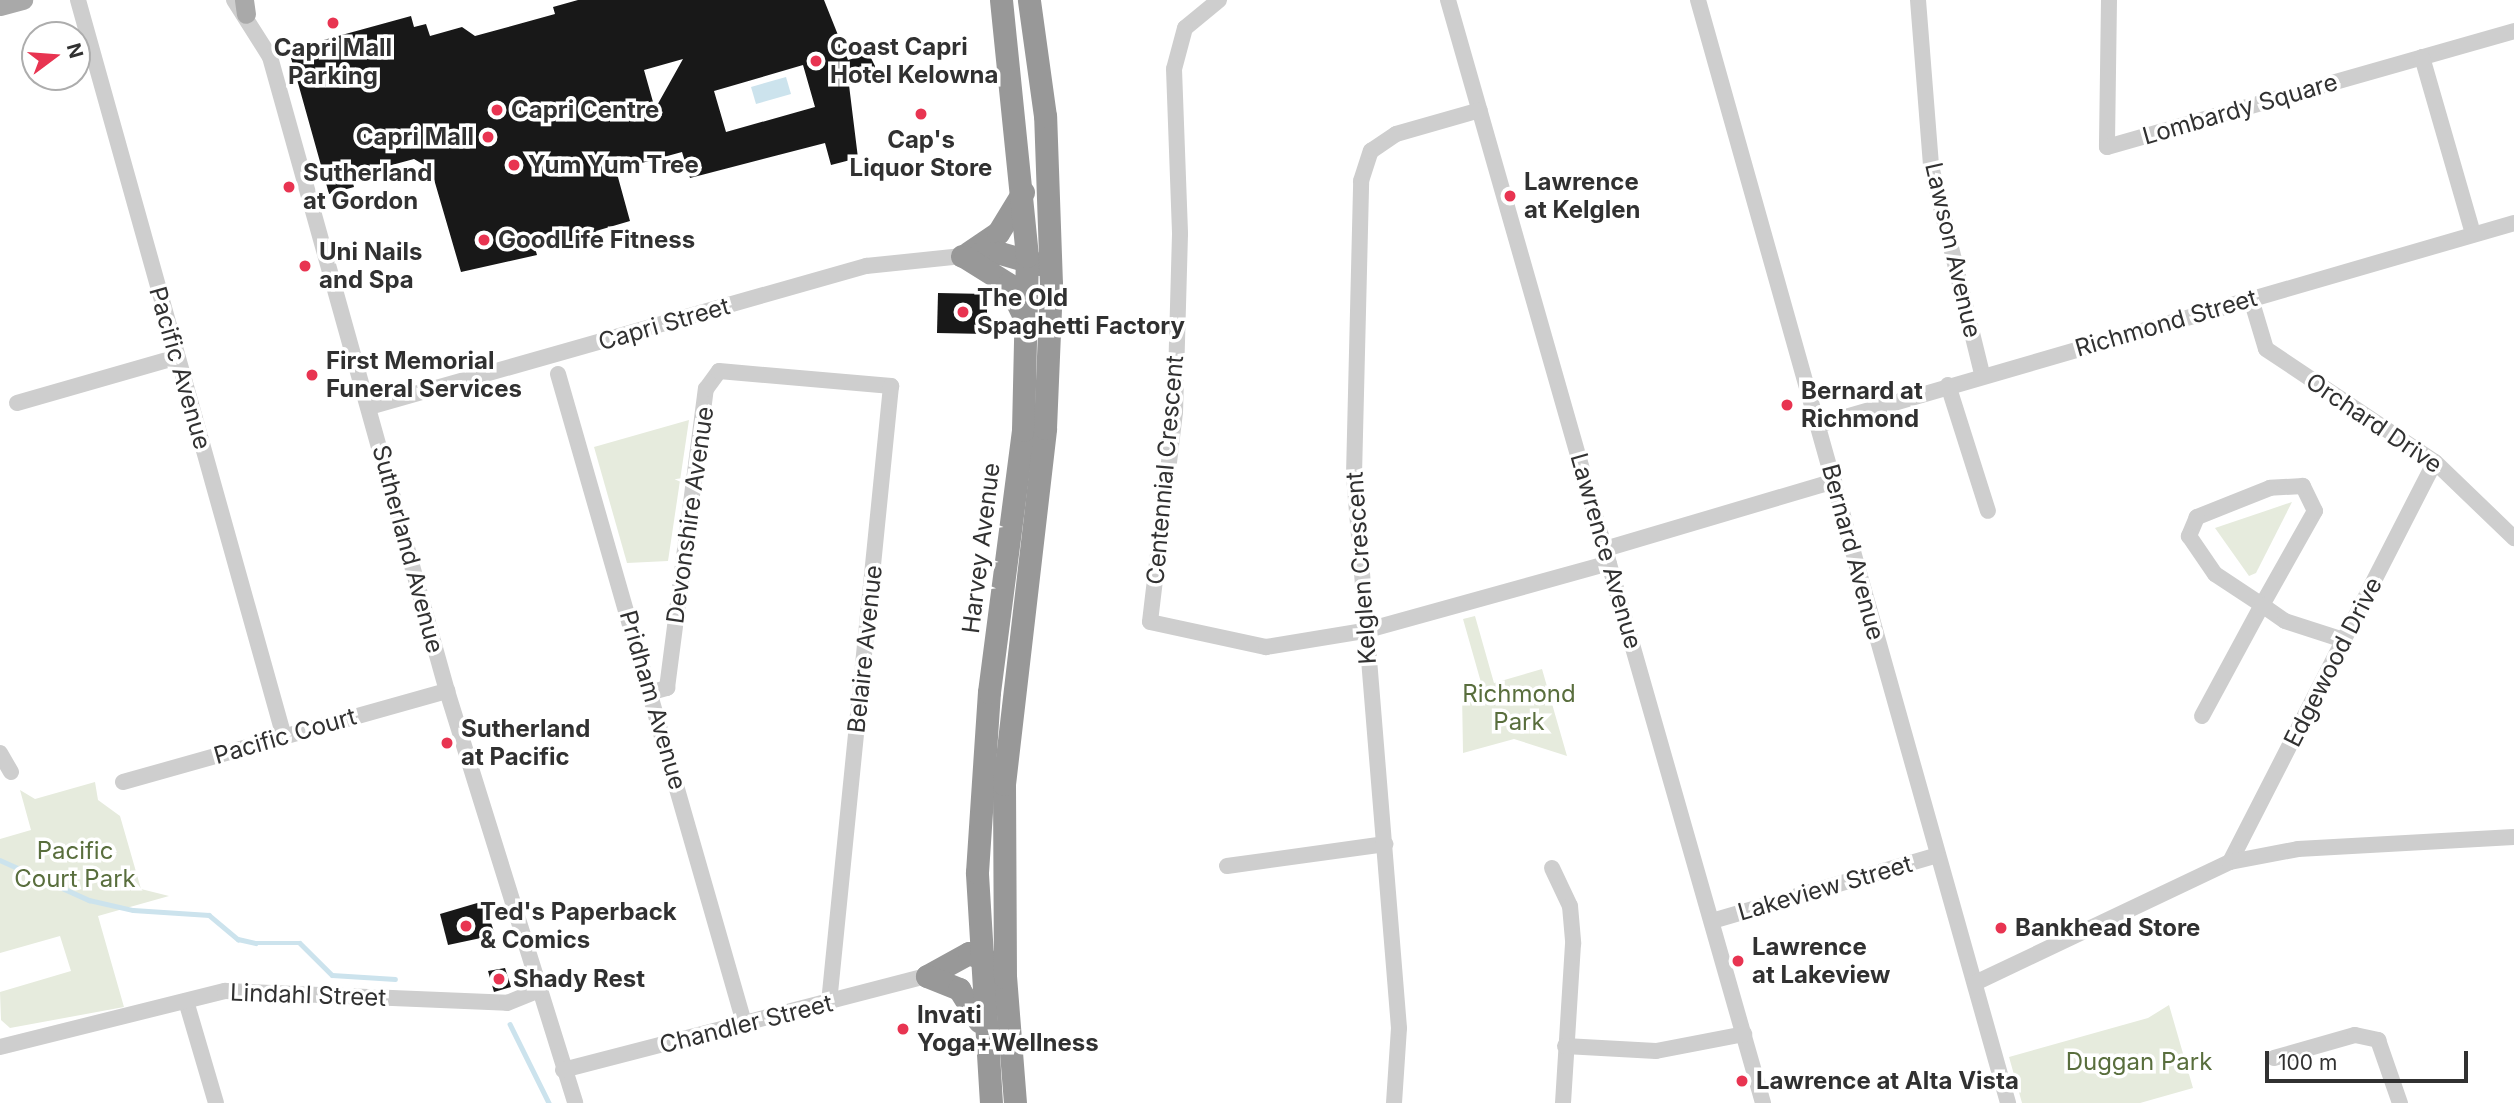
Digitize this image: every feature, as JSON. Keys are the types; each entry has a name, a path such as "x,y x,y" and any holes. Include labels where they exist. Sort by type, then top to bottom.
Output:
{"highway":[{"name":"Harvey Avenue","path":"991,1103 982,1028 978,953 984,740 1023,430 1027,256 1023,192 1001,0"},
{"name":"Harvey Avenue","path":"1015,1103 1005,977 1004,784 1042,466 1051,284 1045,116 1029,0"},
{"path":"962,256 998,233 1023,192"},
{"path":"962,256 1027,256 1051,284"},
{"path":"962,256 1008,284 1026,319"},
{"path":"927,976 978,953 1005,977"},
{"path":"927,976 959,989 982,1028"}],"main road":[{"path":"0,6 23,0"}],"street":[{"name":"Pacific Avenue","path":"78,0 284,737"},
{"name":"Centennial Crescent","path":"1219,0 1185,28 1174,69 1180,234 1175,412 1150,622 1266,647 1364,631"},
{"name":"Lawrence Avenue","path":"1448,0 1763,1103"},
{"name":"Bernard Avenue","path":"1698,0 2008,1103"},
{"name":"Lawson Avenue","path":"1918,0 1931,166 1982,374"},
{"name":"Lombardy Square","path":"2109,0 2107,147 2514,30"},
{"name":"Sutherland Avenue","path":"241,5 270,57 447,691 537,991 575,1103"},
{"path":"2422,57 2473,234"},
{"name":"Kelglen Crescent","path":"1394,1103 1399,1028 1385,844 1364,631 1354,475 1361,181 1371,151 1396,134 1480,110"},
{"name":"Richmond Street","path":"1818,425 1982,374 2514,223"},
{"name":"Capri Street","path":"369,407 866,266 962,256"},
{"name":"Orchard Drive","path":"2251,299 2266,349 2435,462 2514,538"},
{"path":"17,402 177,357"},
{"name":"Devonshire Avenue","path":"652,692 667,688 706,389 719,371 801,376"},
{"name":"Pridham Avenue","path":"558,374 652,692 745,1026"},
{"name":"Belaire Avenue","path":"801,376 891,386 829,1003"},
{"path":"1948,385 1987,511"},
{"name":"Edgewood Drive","path":"2230,862 2435,462"},
{"path":"1364,631 1607,556 1833,481"},
{"path":"2202,716 2262,605 2315,511 2303,486 2270,488 2197,517 2189,536 2215,574 2262,605 2285,621 2344,640"},
{"name":"Pacific Court","path":"123,782 447,691"},
{"path":"0,754 11,772"},
{"path":"1975,983 2230,862 2298,849 2514,837"},
{"path":"1227,866 1385,844"},
{"name":"Lakeview Street","path":"1712,921 1937,855"},
{"path":"1552,868 1570,906 1572,931 1563,1103"},
{"name":"Chandler Street","path":"564,1070 745,1026 927,976"},
{"name":"Lindahl Street","path":"0,1046 225,991 507,1003 537,991"},
{"path":"186,1000 216,1103"},
{"path":"1565,1046 1656,1051 1744,1034"},
{"path":"2274,1058 2355,1035 2378,1040 2400,1103"}],"green space":[{"path":"689,420 668,561 627,563 594,447"},
{"path":"2292,502 2256,573 2249,576 2215,528"},
{"name":"Richmond Park","path":"1475,616 1494,683 1542,669 1567,756 1514,739 1463,753 1462,692 1482,686 1463,619"},
{"name":"Pacific Court Park","path":"95,782 98,800 120,816 141,889 169,896 98,916 124,1007 10,1028 1,1020 0,992 71,971 60,936 0,953 0,839 31,830 20,790 35,799"},
{"name":"Duggan Park","path":"2169,1005 2193,1088 2140,1103 2022,1103 2009,1057 2148,1018"}],"water":[{"path":"786,77 791,94 756,104 751,87"}],"building":[{"name":"Capri Mall","path":"578,0 824,0 848,60 869,54 875,66 875,78 849,85 858,158 831,165 825,143 690,178 682,152 616,170 630,221 596,231 598,236 535,248 537,255 461,272 431,169 414,159 351,176 354,187 329,194 291,58 311,52 309,44 411,16 414,27 426,24 430,36 462,27 475,36 555,14 553,7","holes":["683,59 655,109 644,70","803,65 815,107 726,132 714,91"]},
{"name":"The Old Spaghetti Factory","path":"938,293 987,294 987,334 937,333"},
{"name":"Ted's Paperback & Comics","path":"484,901 495,935 448,945 440,914"},
{"name":"Shady Rest","path":"505,968 511,987 494,992 488,971"}],"waterway":[{"path":"0,860 89,900 133,910 209,915 238,939 256,943 300,943 332,975 395,979"},
{"path":"510,1024 549,1103"}],"place":[{"name":"Capri Mall Parking","path":"333,23"},
{"name":"Coast Capri Hotel Kelowna","path":"816,61"},
{"name":"Capri Centre","path":"497,110"},
{"name":"Cap's Liquor Store","path":"921,114"},
{"name":"Capri Mall","path":"488,137"},
{"name":"Yum Yum Tree","path":"514,165"},
{"name":"Sutherland at Gordon","path":"289,187"},
{"name":"Lawrence at Kelglen","path":"1510,196"},
{"name":"GoodLife Fitness","path":"484,240"},
{"name":"Uni Nails and Spa","path":"305,266"},
{"name":"The Old Spaghetti Factory","path":"963,312"},
{"name":"First Memorial Funeral Services","path":"312,375"},
{"name":"Bernard at Richmond","path":"1787,405"},
{"name":"Sutherland at Pacific","path":"447,743"},
{"name":"Ted's Paperback & Comics","path":"466,926"},
{"name":"Bankhead Store","path":"2001,928"},
{"name":"Lawrence at Lakeview","path":"1738,961"},
{"name":"Shady Rest","path":"499,979"},
{"name":"Invati Yoga+Wellness","path":"903,1029"},
{"name":"Lawrence at Alta Vista","path":"1742,1081"}]}
